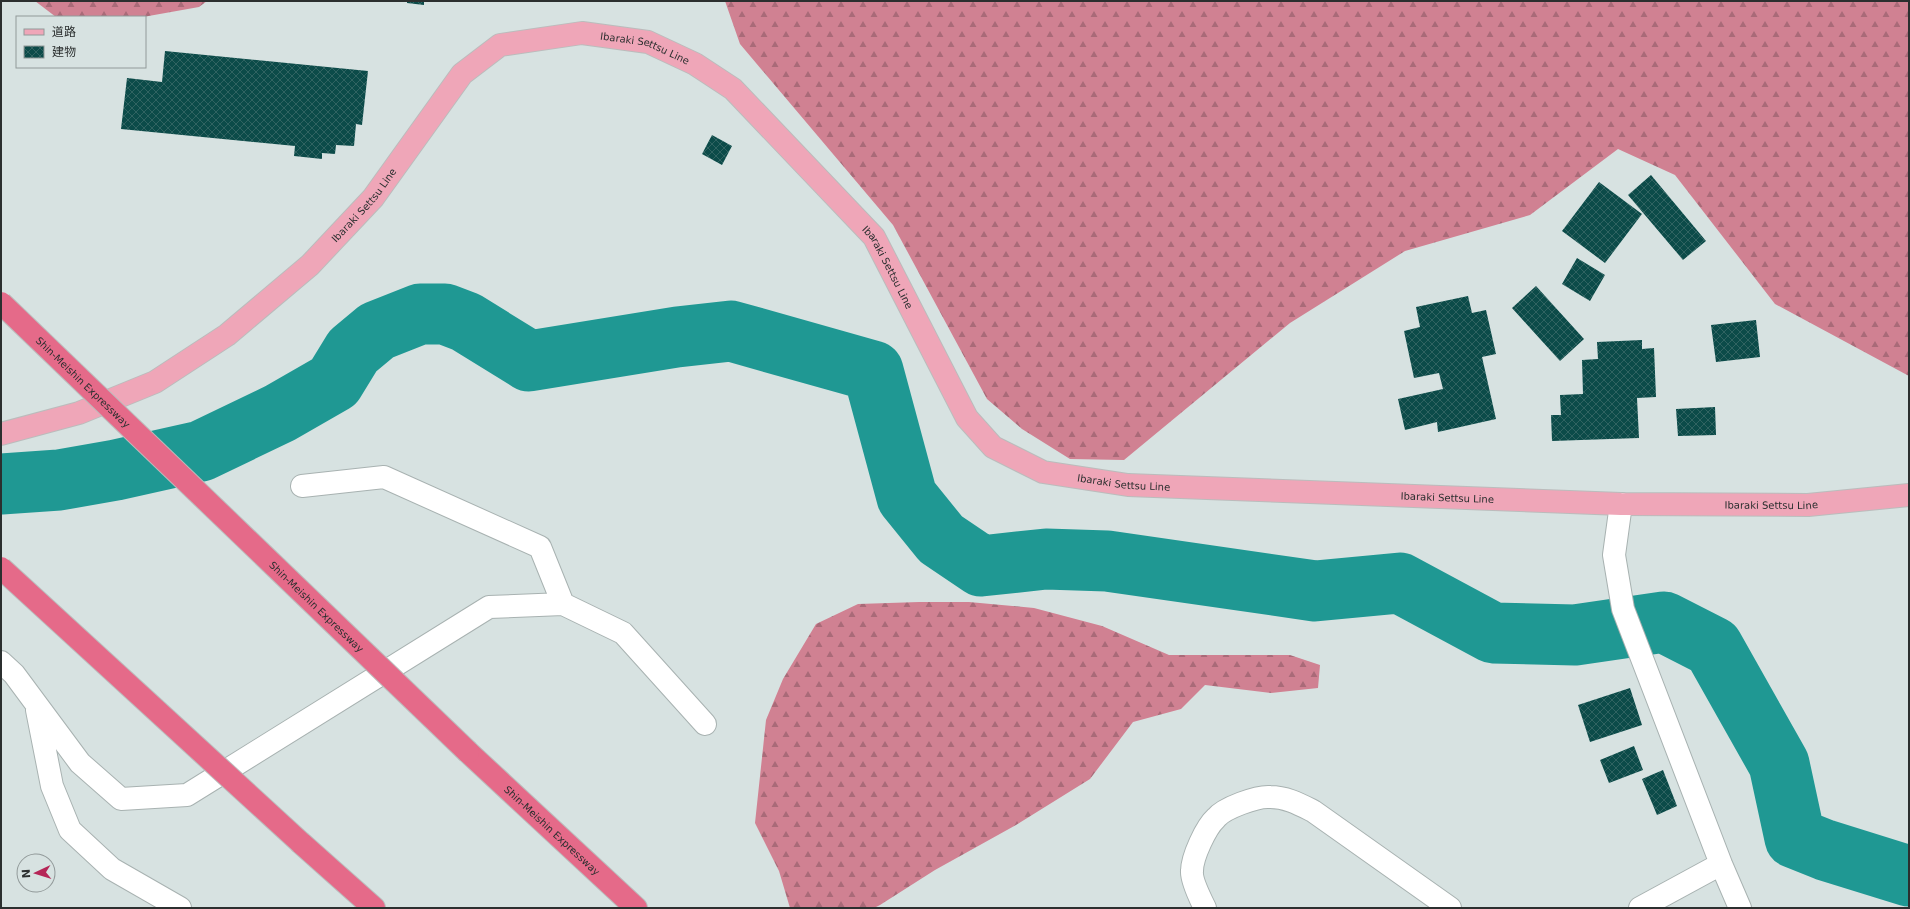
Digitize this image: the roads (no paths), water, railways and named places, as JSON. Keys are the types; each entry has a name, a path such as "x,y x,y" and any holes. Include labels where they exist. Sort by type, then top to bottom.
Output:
{"highway":[{"name":"Shin-Meishin Expressway","path":"1,303 468,752 636,908"},
{"path":"1,568 374,908"}],"main road":[{"name":"Ibaraki Settsu Line","path":"1,434 80,413 155,382 227,335 310,265 373,198 462,74 500,45 582,33 648,42 695,64 733,89 874,237 967,418 993,447 1042,472 1128,485 1621,504 1808,504 1909,495"}],"street":[{"path":"302,486 384,477 540,547 563,604"},
{"path":"1621,504 1614,555 1623,610 1721,864 1740,908"},
{"path":"1,662 14,674 36,706 80,763 120,799 187,795 489,607 563,604 623,633 705,724"},
{"path":"36,706 52,786 70,830 112,869 180,908"},
{"path":"1205,908 1200,900 1192,871 1200,843 1216,817 1240,804 1268,797 1292,800 1313,811 1450,908"},
{"path":"1640,908 1721,864"}],"waterway":[{"path":"1,484 59,480 116,470 201,451 280,413 334,382 353,351 377,331 420,314 445,314 466,322 529,361 677,337 731,331 873,371 907,497 941,539 981,566 1046,559 1107,561 1315,591 1400,583 1493,633 1575,635 1664,622 1713,647 1779,764 1795,838 1825,850 1909,876"}]}
